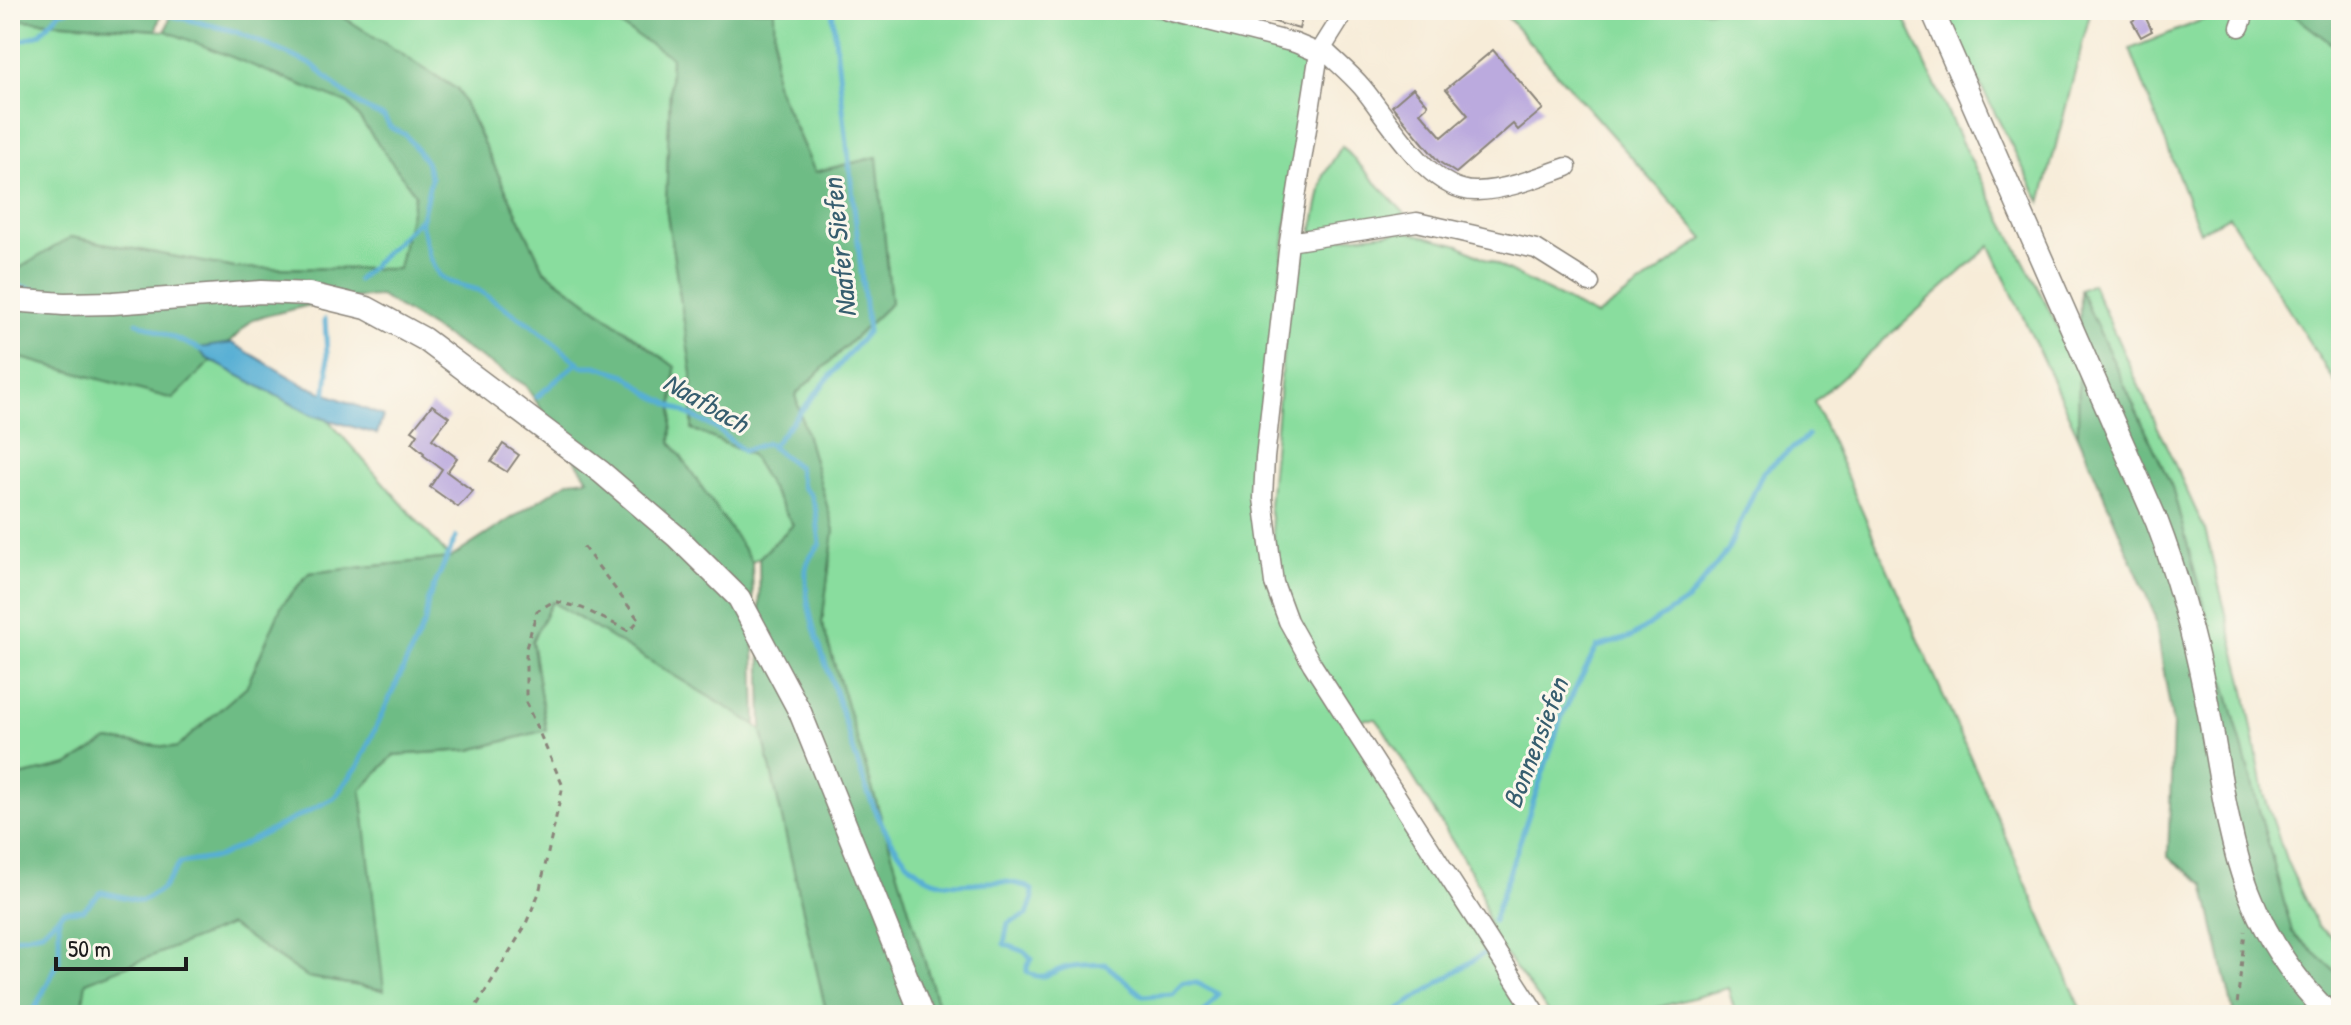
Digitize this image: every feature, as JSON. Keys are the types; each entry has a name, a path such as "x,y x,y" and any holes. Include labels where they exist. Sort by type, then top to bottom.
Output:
{"main road":[{"path":"1932,10 2174,567 2193,635 2234,852 2255,909 2280,958 2330,1015"},
{"path":"10,300 64,304 113,303 261,292 309,294 367,308 424,339 601,472 677,537 739,598 800,712 922,1015"}],"street":[{"path":"1165,10 1320,51 1361,85 1411,152 1450,186 1475,192 1567,167"},
{"path":"1346,10 1320,51 1289,242 1263,498 1274,583 1288,621 1312,664 1537,1015"},
{"path":"1289,242 1417,222 1536,249 1590,283"}],"path":[{"path":"471,1015 524,928 539,893 563,786 526,703 526,648 537,611 554,601 582,608 629,631 639,620 582,545"},
{"path":"2236,1015 2243,935 2255,909"}],"green space":[{"path":"10,10 162,10 156,30 10,19"},
{"path":"172,10 332,10 458,90 544,270 675,367 671,442 752,561 756,725 552,602 532,641 546,730 471,750 394,755 361,790 384,990 307,977 230,925 86,982 81,1015 10,1015 10,778 68,765 108,740 176,748 247,686 282,605 309,573 450,558 569,481 588,479 525,385 380,296 335,299 253,319 173,399 10,355 10,274 71,237 235,268 398,269 415,194 349,104 166,31"},
{"path":"332,10 596,10 671,57 666,208 692,373 692,429 751,455 793,525 759,558 752,561 671,442 675,367 544,270 458,90"},
{"path":"596,10 774,10 775,83 815,172 877,157 891,303 795,395 834,530 822,623 941,1015 827,1015 762,731 759,558 793,525 751,455 692,429 692,373 666,208 671,57"},
{"path":"774,10 1137,10 1290,54 1307,66 1258,452 1272,594 1529,1015 941,1015 822,623 834,530 795,395 891,303 876,157 815,172 775,83"},
{"path":"1501,10 1901,10 1961,141 2079,367 2078,435 1990,246 1814,402 2084,1015 1736,1015 1728,988 1631,1015 1551,1015 1491,936 1479,885 1383,728 1376,719 1365,719 1355,725 1294,623 1280,579 1269,505 1293,243 1405,231 1459,245 1596,316 1704,239"},
{"path":"1942,10 2091,10 2041,203"},
{"path":"2227,10 2289,10 2341,51 2341,392 2229,216 2200,232 2130,49"},
{"path":"2341,10 2341,51 2290,12"},
{"path":"10,19 166,31 318,89 349,104 415,194 398,269 235,268 72,237 10,274"},
{"path":"1342,146 1410,219 1312,233 1324,175"},
{"path":"2092,284 2205,530 2244,685 2264,794 2287,862 2317,925 2341,945 2341,977 2292,932 2172,487 2080,290"},
{"path":"2080,290 2172,487 2292,932 2341,977 2341,1015 2234,1015 2204,884 2168,857 2173,725 2154,613 2078,435"},
{"path":"10,355 173,399 213,359 314,404 450,558 309,573 282,605 247,686 176,748 108,740 68,765 10,778"},
{"path":"552,602 762,731 827,1015 81,1015 85,982 230,925 307,977 383,990 361,790 394,755 471,750 546,730 532,640"}],"water":[{"path":"232,343 304,385 383,416 377,434 312,415 206,358 198,348"}],"building":[{"path":"1247,10 1304,10 1299,29 1247,14"},
{"path":"2144,14 2152,31 2141,37 2132,21"},
{"path":"1493,50 1543,109 1518,130 1513,124 1456,173 1438,161 1392,106 1413,88 1428,105 1420,112 1442,137 1468,115 1446,89"},
{"path":"432,405 449,417 432,439 457,458 447,472 473,491 458,507 430,487 442,469 412,443 418,434 412,430"},
{"path":"503,444 519,455 507,472 491,462"}],"waterway":[{"name":"Naafbach","path":"10,45 40,34 60,12 68,10"},
{"name":"Naafbach","path":"149,10 234,31 313,65 339,89 366,109 384,117 390,127 406,135 426,162 431,178 421,223 429,256 439,275 449,282 478,290 533,326 582,366 596,366 626,375 650,394 717,429 743,451 767,443 798,467 802,487 811,495 816,511 820,544 809,559 806,570 811,618 867,791 890,838 904,857 920,873 933,880 961,884 1005,882 1032,890 1033,898 1027,915 1008,923 1004,944 1025,952 1032,959 1027,972 1042,976 1079,965 1105,964 1143,996 1173,994 1182,983 1197,983 1219,994 1202,1015"},
{"name":"Naafer Siefen","path":"771,447 868,331 832,10"},
{"path":"2295,10 2341,14"},
{"path":"358,280 423,216"},
{"path":"10,284 34,290"},
{"path":"325,319 328,372 325,399"},
{"path":"137,322 202,350"},
{"path":"537,397 578,362"},
{"name":"Bonnensiefen","path":"1493,921 1563,713 1597,647 1631,637 1689,599 1728,550 1763,472 1808,436"},
{"path":"10,939 42,932 64,911 83,910 101,892 141,901 162,889 180,863 219,857 334,798 358,766 425,622 428,600 456,537"},
{"path":"35,1015 34,1010 59,961 59,916"},
{"name":"Bonnensiefen","path":"1390,1015 1483,954"}]}
